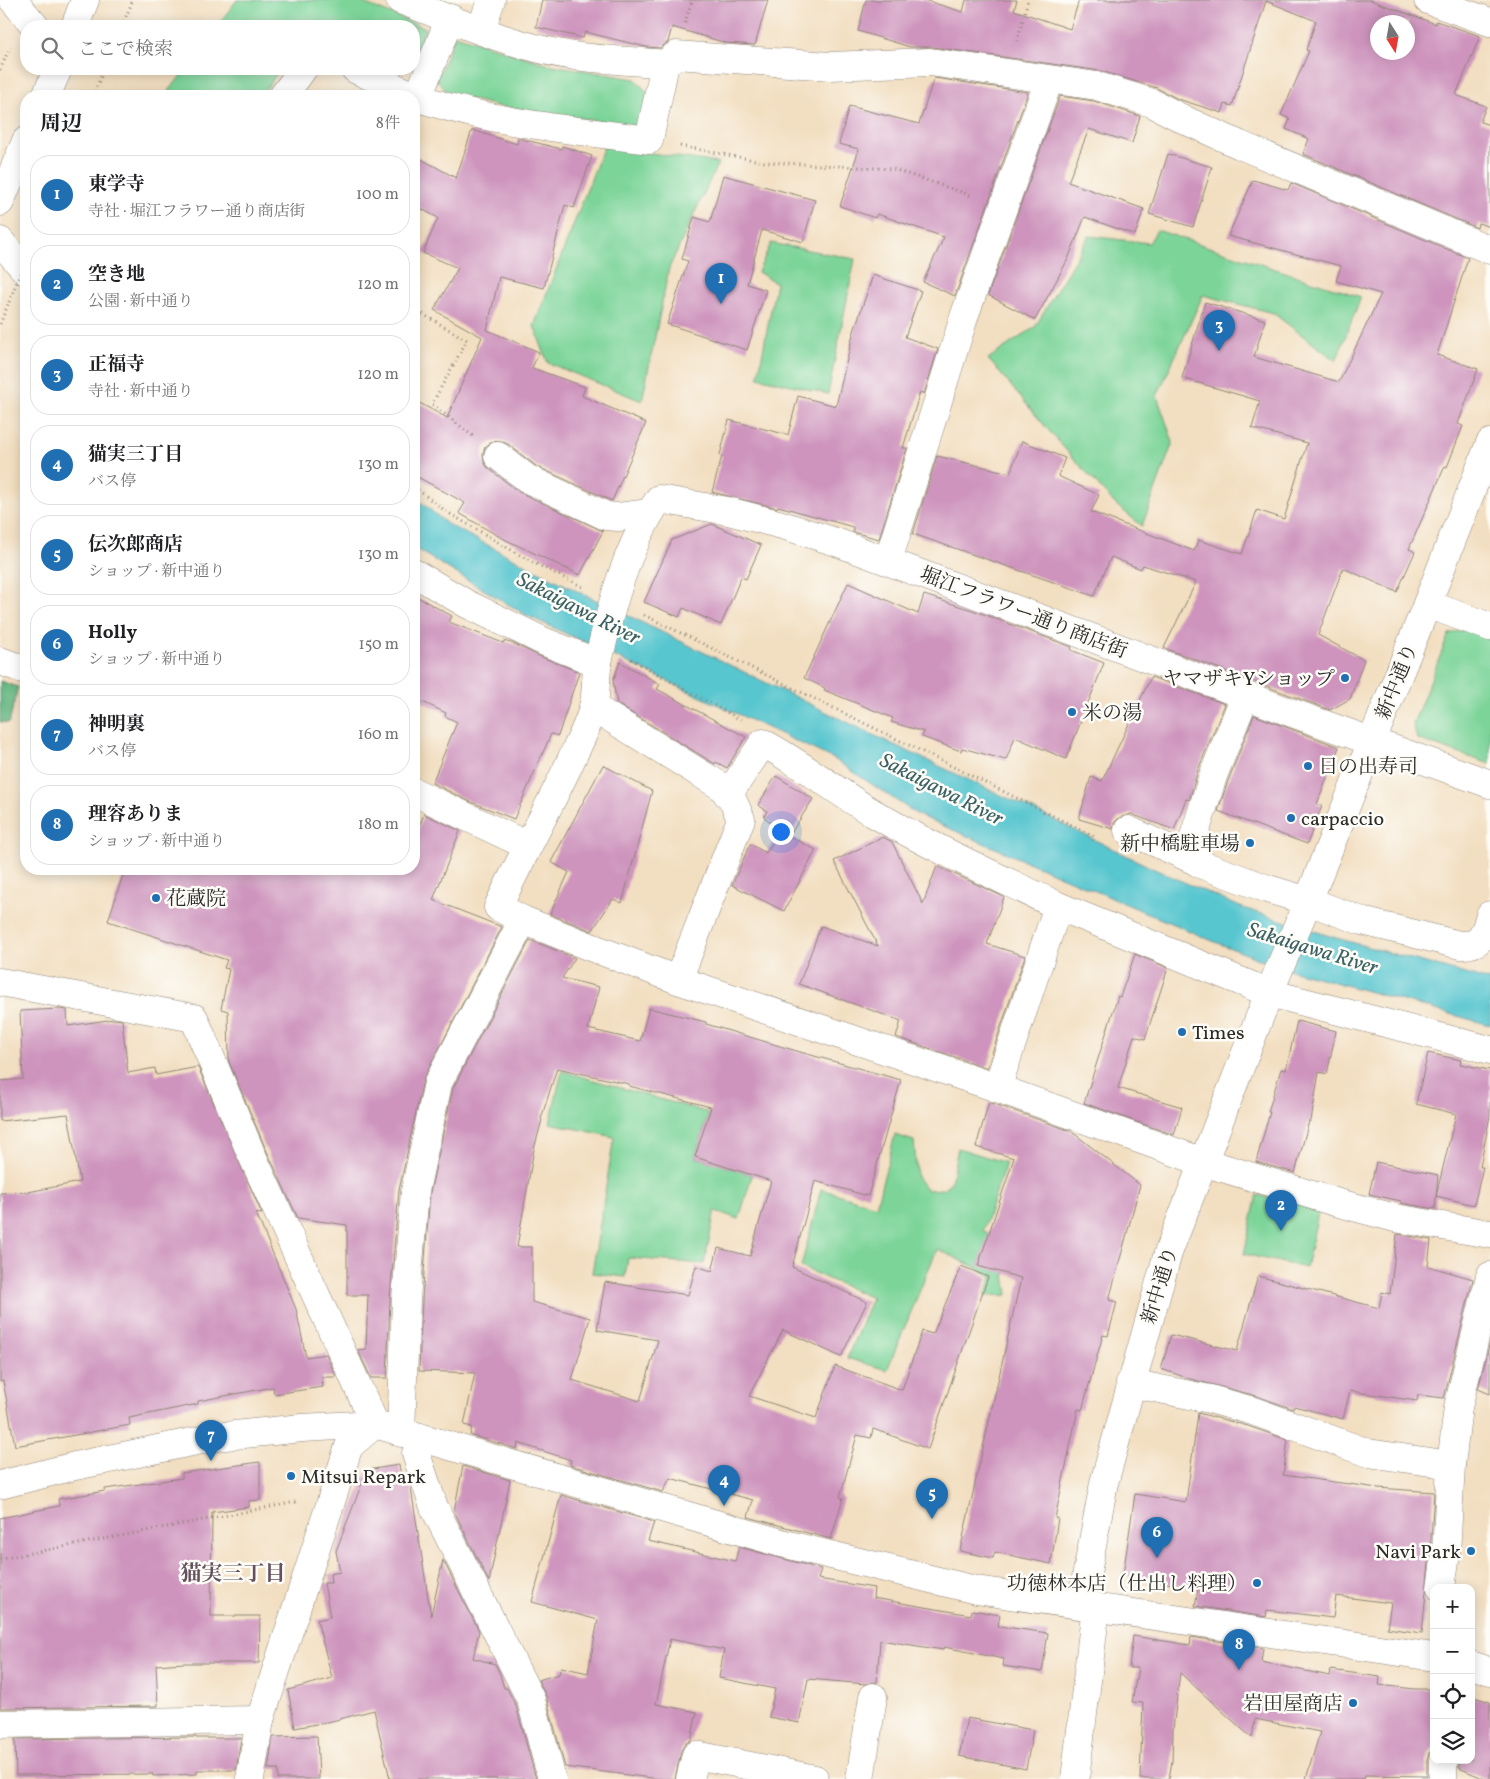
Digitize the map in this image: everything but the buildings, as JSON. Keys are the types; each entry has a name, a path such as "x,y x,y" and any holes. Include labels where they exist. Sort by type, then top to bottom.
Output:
{"street":[{"path":"13,0 30,20"},
{"path":"77,20 85,0"},
{"path":"481,30 492,0"},
{"path":"1428,0 1490,22"},
{"path":"413,2 481,30 536,48 574,56 665,64 676,56 830,66 930,62 1097,86 1152,103 1240,145 1490,250"},
{"path":"420,92 450,18"},
{"path":"420,98 506,120 650,140 665,64"},
{"path":"287,90 299,75"},
{"path":"368,75 399,90"},
{"path":"888,561 965,314 1049,80"},
{"path":"0,202 20,155"},
{"path":"0,241 20,264"},
{"name":"新中通り","path":"1075,1779 1089,1606 1104,1483 1130,1383 1168,1253 1272,984 1488,453"},
{"path":"498,456 528,479 606,516 618,518 650,513"},
{"name":"堀江フラワー通り商店街","path":"523,920 498,907 552,802 593,707 600,655 612,602 630,554 659,499 728,511 809,533 1246,696 1490,784"},
{"path":"420,577 466,604 545,642 600,655"},
{"path":"1428,604 1490,627"},
{"path":"0,661 20,668"},
{"path":"1198,862 1190,849 1213,776 1246,696"},
{"path":"593,707 722,787 733,800 741,819 678,980"},
{"path":"728,795 763,743 786,755 872,812 926,842 1058,906 1272,984 1490,1050"},
{"path":"420,795 528,846"},
{"path":"1117,836 1198,862 1268,889 1304,909 1362,921 1490,953"},
{"path":"997,1088 1058,906"},
{"path":"1460,945 1471,945 1482,938 1490,915"},
{"path":"399,1431 406,1299 415,1191 438,1083 523,920 678,980 997,1088 1203,1162 1395,1218 1489,1227"},
{"path":"0,982 194,1018 250,1151 399,1431 416,1454 434,1507 531,1700 552,1779"},
{"path":"1442,1584 1446,1554 1451,1465 1458,1407 1490,1276"},
{"path":"1130,1383 1210,1399 1253,1411 1368,1453 1451,1465"},
{"path":"0,1486 75,1466 216,1437 302,1428 399,1431 790,1545 976,1590 1430,1652"},
{"path":"250,1779 260,1720 335,1494 349,1446 399,1431"},
{"path":"1475,1666 1490,1671"},
{"path":"860,1779 873,1697"},
{"path":"0,1724 260,1720"},
{"path":"690,1779 696,1755 815,1779"},
{"path":"1443,1764 1443,1779"}],"path":[{"path":"124,20 132,0"},
{"path":"1008,73 1028,0"},
{"path":"95,90 102,75"},
{"path":"650,140 765,162 893,168 1004,207"},
{"path":"0,324 20,274"},
{"path":"420,312 468,340 432,404 498,456"},
{"path":"420,491 455,517 530,561 586,588"},
{"path":"643,615 1117,836"},
{"path":"0,1560 335,1494"}],"green space":[{"path":"237,0 356,0 406,20 222,20"},
{"path":"420,26 426,28 420,42"},
{"path":"455,35 547,64 635,79 648,93 643,120 632,126 497,106 447,93 437,79"},
{"path":"181,75 276,75 265,90 170,90"},
{"path":"604,146 718,163 669,268 642,401 548,363 534,326"},
{"path":"1157,230 1361,297 1336,361 1273,313 1203,295 1157,396 1173,442 1142,526 1115,504 988,359 1035,327 1089,236 1149,243"},
{"path":"771,243 855,259 828,394 758,377 776,283 758,272"},
{"path":"1467,629 1490,637 1490,764 1417,739 1413,724 1449,634"},
{"path":"0,681 18,687 9,723 0,722"},
{"path":"562,1071 709,1113 695,1157 752,1175 739,1219 715,1211 704,1264 628,1258 625,1277 592,1273 614,1137 550,1123"},
{"path":"895,1135 914,1141 917,1177 927,1190 943,1189 951,1182 958,1148 1006,1163 983,1231 1013,1240 1005,1275 1008,1295 985,1296 993,1276 937,1249 887,1370 847,1358 872,1298 801,1267 821,1189 876,1206"},
{"path":"1257,1195 1319,1209 1306,1268 1244,1254"}],"water":[{"name":"Sakaigawa River","path":"420,501 447,524 565,585 1150,867 1240,907 1333,937 1490,981 1490,1025 1280,967 1215,942 918,815 834,759 526,615 420,552"}],"pier":[{"path":"8,28 20,46 20,75 40,75 49,90 20,90 20,211 0,186 0,46"}],"place":[{"name":"東学寺","path":"721,304"},
{"name":"正福寺","path":"1219,351"},
{"name":"ヤマザキYショップ","path":"1345,678"},
{"name":"米の湯","path":"1072,712"},
{"name":"日の出寿司","path":"1308,766"},
{"name":"carpaccio","path":"1291,818"},
{"name":"新中橋駐車場","path":"1250,843"},
{"name":"花蔵院","path":"156,898"},
{"name":"Times","path":"1182,1032"},
{"name":"空き地","path":"1281,1231"},
{"name":"神明裏","path":"211,1461"},
{"name":"Mitsui Repark","path":"291,1476"},
{"name":"猫実三丁目","path":"724,1506"},
{"name":"伝次郎商店","path":"932,1519"},
{"name":"Navi Park","path":"1471,1551"},
{"name":"Holly","path":"1157,1558"},
{"name":"功徳林本店（仕出し料理）","path":"1257,1583"},
{"name":"理容ありま","path":"1239,1670"},
{"name":"岩田屋商店","path":"1353,1703"}],"district":[{"name":"猫実三丁目","path":"233,1573"}]}
